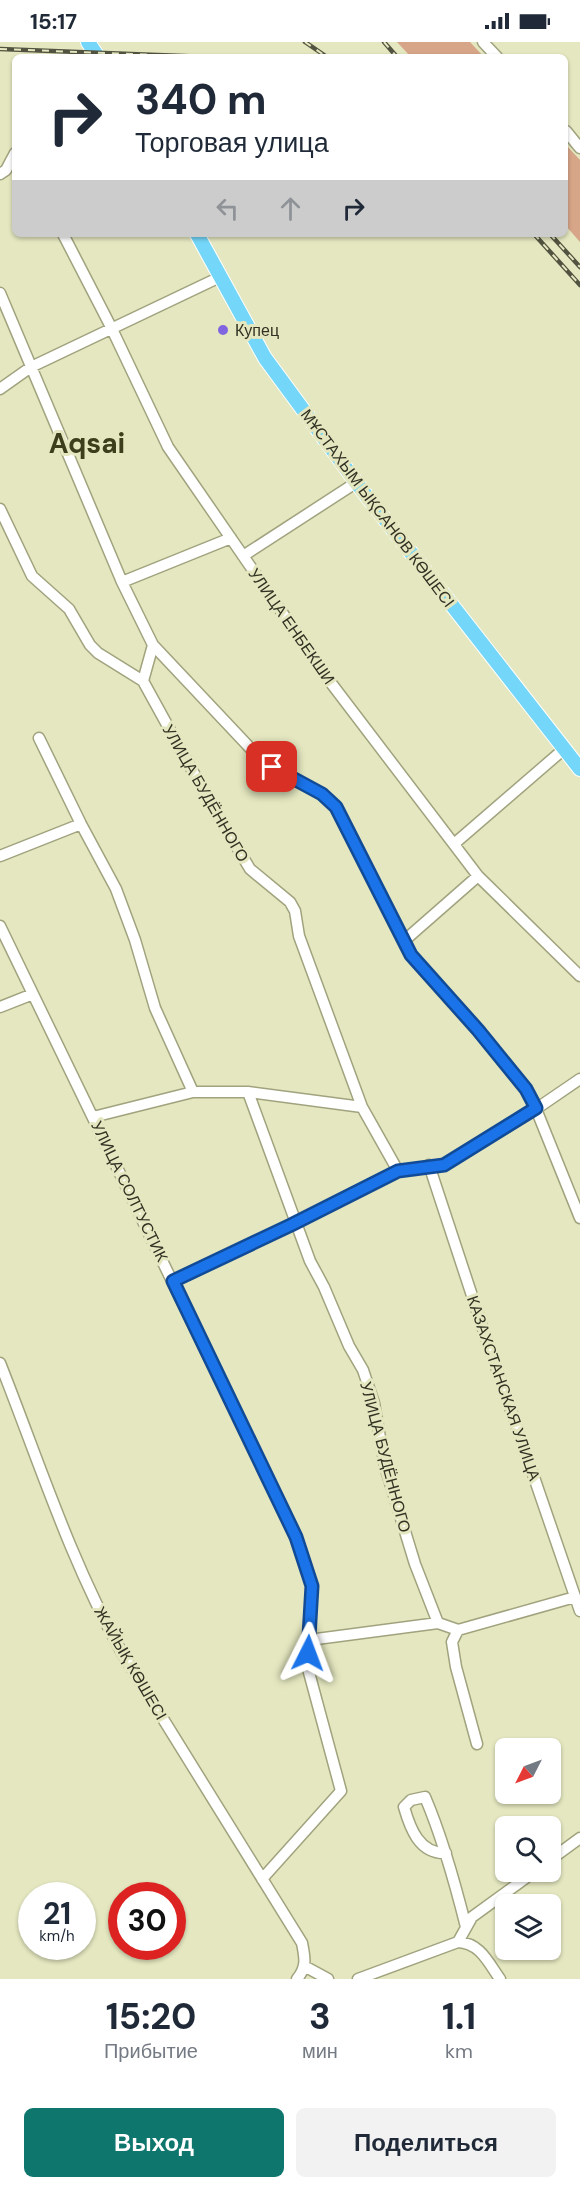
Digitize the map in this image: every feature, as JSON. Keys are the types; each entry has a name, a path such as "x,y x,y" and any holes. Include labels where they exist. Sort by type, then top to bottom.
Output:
{"main road":[{"name":"МҰСТАХЫМ ЫҚСАНОВ КӨШЕСІ","path":"199,237 265,358 357,482 580,770"}],"street":[{"path":"483,42 493,54"},
{"path":"568,133 580,148"},
{"path":"0,174 6,170 12,159"},
{"name":"УЛИЦА ЕНБЕКШИ","path":"65,237 111,327 168,447 328,679 478,876 580,976"},
{"path":"0,389 31,367 220,277"},
{"path":"0,293 122,582 153,645 272,767 322,794 336,807 411,955 478,1030 526,1089 536,1108 580,1218"},
{"path":"243,556 357,482"},
{"name":"УЛИЦА БУДЁННОГО","path":"0,509 32,576 69,609 90,645 98,653 143,681 250,868 291,902 295,911 299,936 362,1107 398,1171"},
{"path":"122,582 231,538"},
{"path":"143,681 153,645"},
{"path":"39,738 116,889 135,940 155,1008 193,1092"},
{"path":"454,844 564,749"},
{"path":"0,856 81,824"},
{"path":"405,940 478,876"},
{"name":"УЛИЦА СОЛТУСТИК","path":"0,926 296,1537 312,1586 307,1665 341,1791 262,1879"},
{"path":"0,1007 33,994"},
{"path":"173,1281 398,1171 429,1165 444,1165 580,1079"},
{"path":"93,1117 193,1092 248,1092 362,1107"},
{"name":"УЛИЦА БУДЁННОГО","path":"248,1092 310,1261 363,1370 374,1403 385,1466 415,1564 438,1623"},
{"name":"КАЗАХСТАНСКАЯ УЛИЦА","path":"429,1165 580,1611"},
{"name":"ЖАЙЫҚ КӨШЕСІ","path":"0,1363 102,1617 302,1943 306,1961 304,1966"},
{"path":"309,1640 438,1623 458,1630 575,1597"},
{"path":"458,1630 452,1642 456,1668 477,1744"},
{"path":"446,1852 429,1850 420,1844 408,1821 404,1807 411,1800 425,1797 446,1852 466,1927"},
{"path":"561,1852 580,1838"},
{"path":"463,1942 466,1927 472,1917 520,1882"},
{"path":"358,1979 463,1942 479,1949 500,1979"},
{"path":"297,1979 304,1966 328,1979"}],"shaded area":[{"path":"397,42 470,42 481,54 408,54"},
{"path":"568,147 580,160 580,242 568,228"}],"railway":[{"path":"305,42 323,54"},
{"path":"384,42 394,54"},
{"path":"0,49 131,54"},
{"path":"537,237 580,285"},
{"path":"553,237 580,267"}],"place":[{"name":"Купец","path":"223,330"}],"district":[{"name":"Aqsai","path":"87,443"}],"route":[{"path":"272,767 322,794 336,807 411,955 478,1030 526,1089 536,1108 444,1165 429,1165 398,1171 173,1281 296,1537 312,1586 308,1653"}]}
